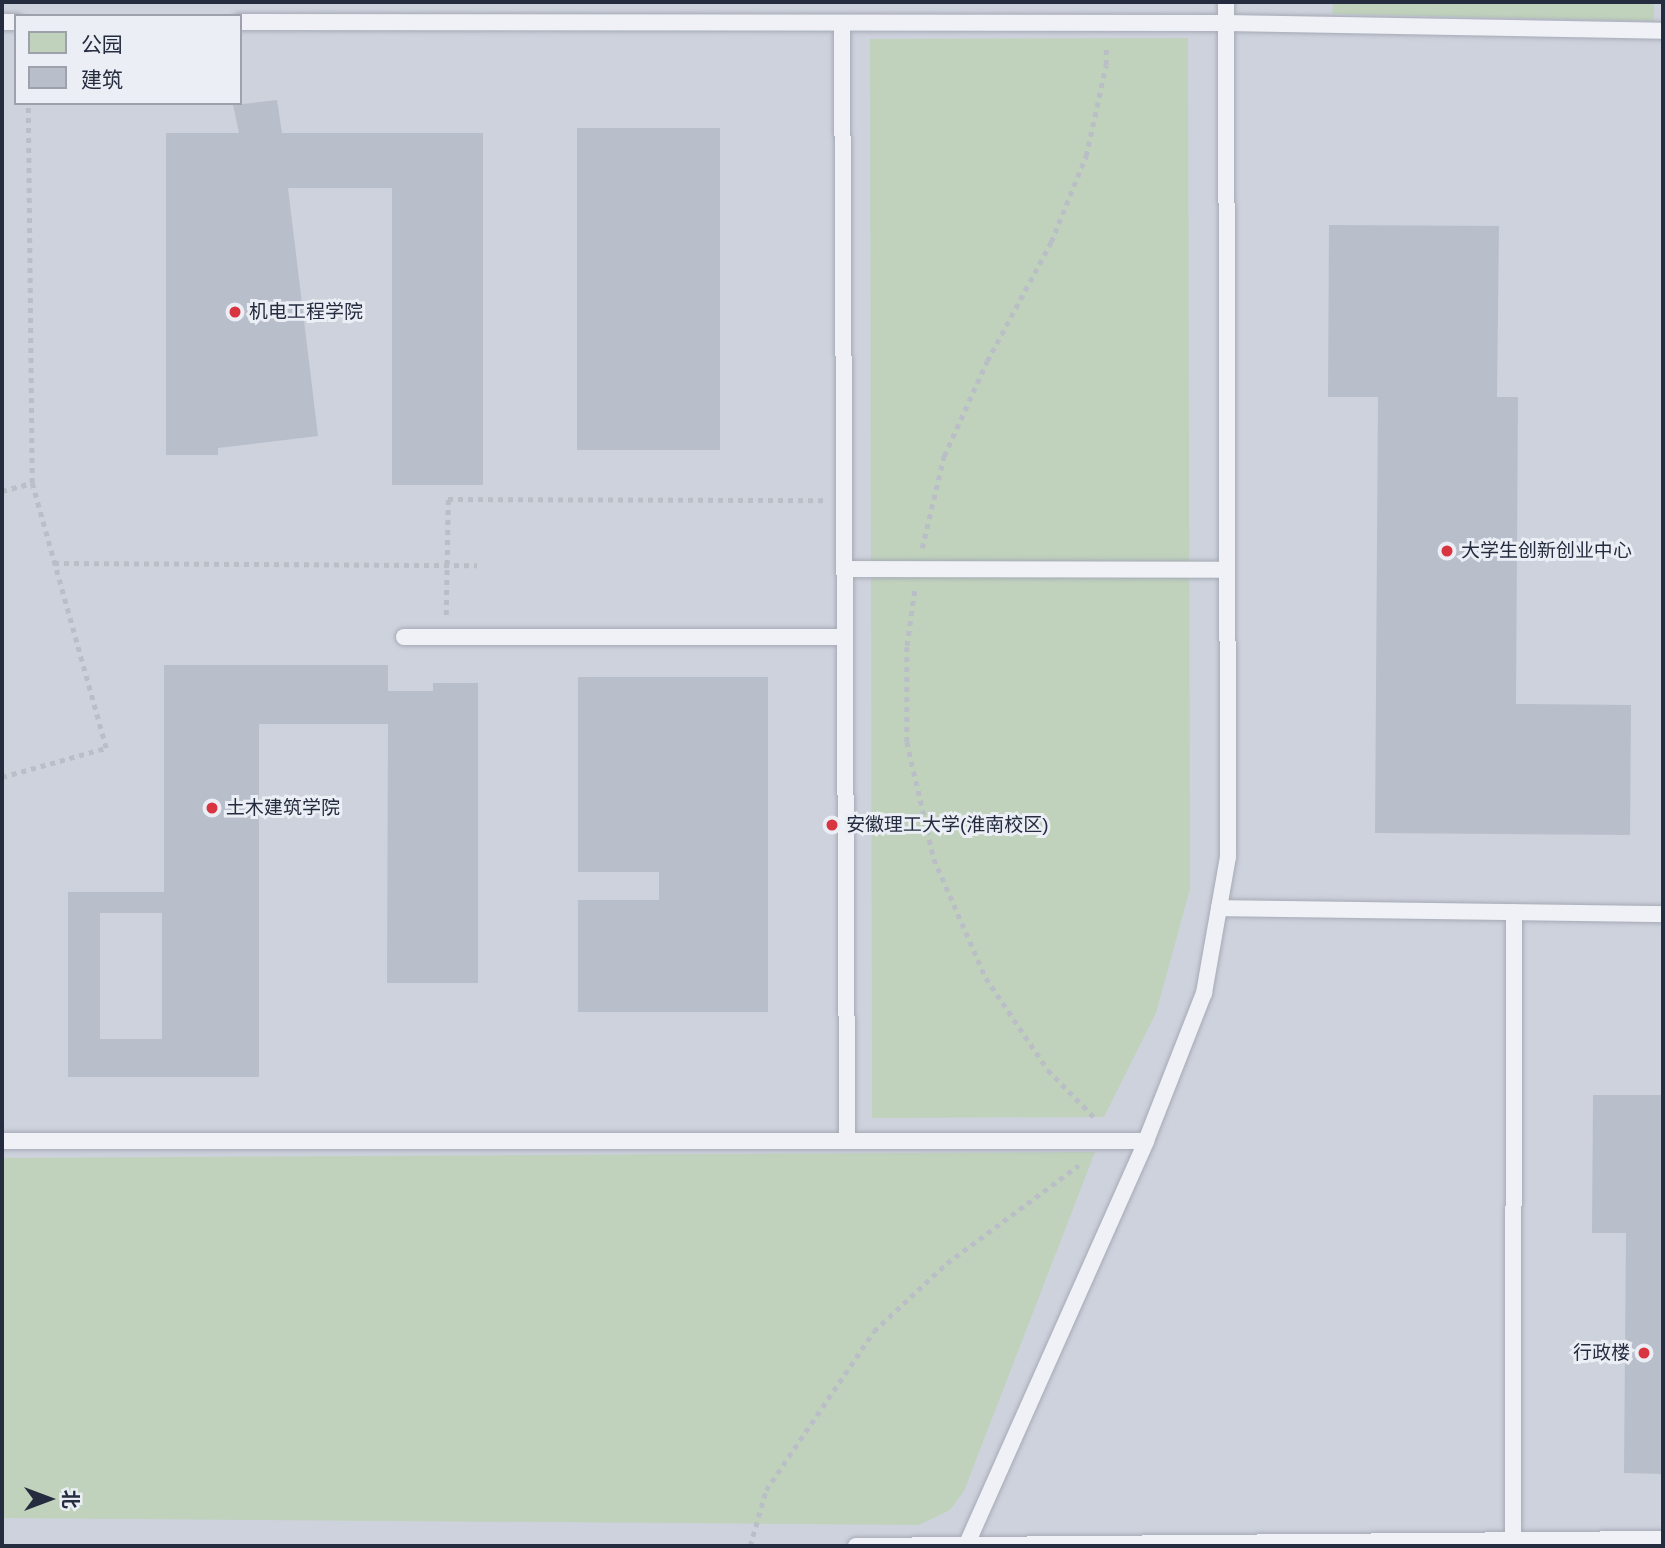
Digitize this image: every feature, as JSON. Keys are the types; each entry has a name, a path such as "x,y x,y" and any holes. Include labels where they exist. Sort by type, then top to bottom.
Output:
{"lane":[{"path":"966,1545 1146,1141 1204,993 1228,857 1226,2"},
{"path":"242,22 1226,23 1663,31"},
{"path":"842,23 846,1139"},
{"path":"844,569 1227,570"},
{"path":"404,637 844,637"},
{"path":"1219,908 1663,914"},
{"path":"1513,1538 1514,912"},
{"path":"2,1141 1146,1141"},
{"path":"856,1546 1350,1544 1663,1539"}],"path":[{"path":"2,777 106,748 32,483 28,105"},
{"path":"2,491 32,483"},
{"path":"446,637 448,499 844,500"},
{"path":"54,563 477,565"},
{"path":"750,1546 766,1490 874,1331 947,1263 1111,1141"}],"shaded area":[{"name":"安徽理工大学(淮南校区)","path":"2,2 1663,2 1663,1546 2,1546"}],"green space":[{"path":"1333,2 1654,2 1654,21 1332,14"},
{"path":"1188,38 1190,889 1156,1013 1104,1117 872,1118 870,39"},
{"path":"1095,1152 964,1491 950,1510 919,1525 2,1518 2,1158"}],"building":[{"name":"机电工程学院","path":"277,100 282,133 483,133 483,485 392,485 392,188 288,188 318,436 218,448 218,455 166,455 166,133 239,133 233,105"},
{"path":"577,128 720,128 720,450 577,450"},
{"name":"大学生创新创业中心","path":"1329,225 1499,226 1497,397 1518,397 1516,704 1631,705 1630,835 1375,833 1378,397 1328,397"},
{"name":"土木建筑学院","path":"164,665 388,665 388,691 433,691 433,683 478,683 478,983 387,983 388,724 259,724 259,1077 68,1077 68,892 164,892","holes":["100,913 162,913 162,1039 100,1039"]},
{"path":"578,677 768,677 768,1012 578,1012 578,900 659,900 659,872 578,872"},
{"name":"行政楼","path":"1593,1095 1663,1095 1663,1474 1624,1473 1626,1233 1592,1233"}],"place":[{"name":"机电工程学院","path":"235,312"},
{"name":"大学生创新创业中心","path":"1447,551"},
{"name":"土木建筑学院","path":"212,808"},
{"name":"安徽理工大学(淮南校区)","path":"832,825"},
{"name":"行政楼","path":"1644,1353"}]}
